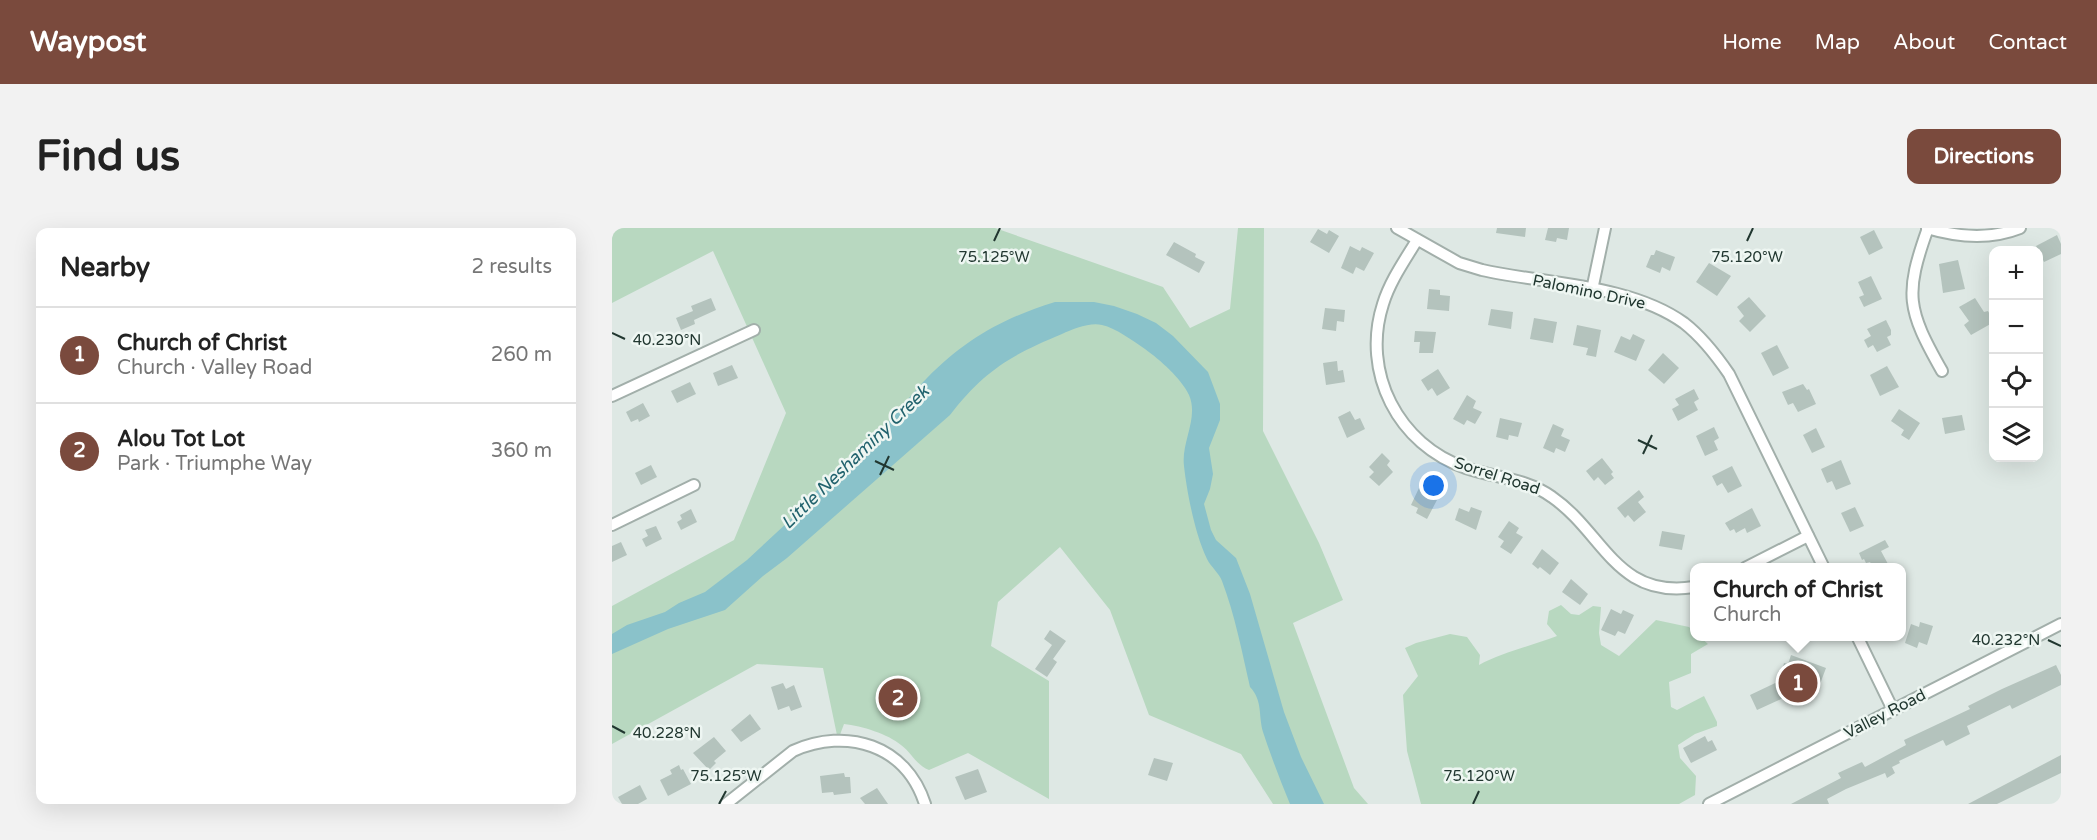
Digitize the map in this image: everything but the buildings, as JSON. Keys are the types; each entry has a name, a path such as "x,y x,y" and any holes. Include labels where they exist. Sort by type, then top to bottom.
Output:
{"street":[{"name":"Palomino Drive","path":"1398,228 1459,263 1482,270 1627,296 1664,311 1684,323 1701,338 1729,374 1822,563"},
{"path":"1592,290 1605,228"},
{"path":"1942,371 1918,325 1912,297 1914,269 1928,228 1965,236 1982,236 2020,228"},
{"name":"Sorrel Road","path":"1417,240 1390,285 1376,333 1376,357 1380,380 1394,410 1405,426 1431,450 1448,461 1467,469 1518,481 1547,493 1571,512 1619,567 1635,578 1659,586 1690,587"},
{"path":"612,396 754,330"},
{"path":"612,525 694,485"},
{"path":"1753,563 1808,536"},
{"name":"Valley Road","path":"1709,804 2061,624"},
{"path":"1859,641 1893,710"},
{"path":"726,804 793,751 831,740 871,745 892,757 911,775 925,804"}],"green space":[{"path":"612,228 995,228 1163,287 1190,328 1230,309 1238,228 1264,228 1263,431 1319,543 1343,600 1293,623 1354,788 1368,804 1273,804 1241,754 1149,715 1110,610 1060,547 998,602 991,646 1049,681 1049,799 968,753 929,770 896,741 874,731 844,724 838,740 823,668 757,664 612,744 612,606 734,540 786,413 713,251 612,303"},
{"path":"1561,605 1571,614 1579,615 1593,606 1601,607 1599,633 1601,645 1619,656 1656,620 1689,627 1690,641 1705,641 1708,644 1691,654 1691,673 1669,682 1671,707 1677,710 1704,696 1717,722 1717,726 1695,734 1678,745 1680,758 1696,776 1695,795 1679,804 1421,804 1407,751 1403,695 1418,676 1405,648 1450,634 1467,637 1480,655 1479,665 1557,636 1547,624 1549,611"}],"water":[{"name":"Little Neshaminy Creek","path":"1055,302 1094,302 1137,314 1156,323 1173,336 1208,372 1220,404 1220,420 1209,448 1213,474 1204,504 1216,540 1236,558 1250,594 1284,712 1301,757 1324,804 1290,804 1263,732 1259,703 1250,687 1227,594 1221,578 1207,559 1195,526 1184,466 1192,412 1189,395 1176,376 1151,353 1119,332 1102,325 1087,325 1071,330 1028,349 1000,366 975,387 950,415 725,610 668,629 612,654 612,634 627,625 665,612 705,592 747,560 789,521 837,468 870,442 927,378 956,352 986,331 1019,315"}],"place":[{"name":"Church of Christ","path":"1798,683"},
{"name":"Alou Tot Lot","path":"898,698"}]}
